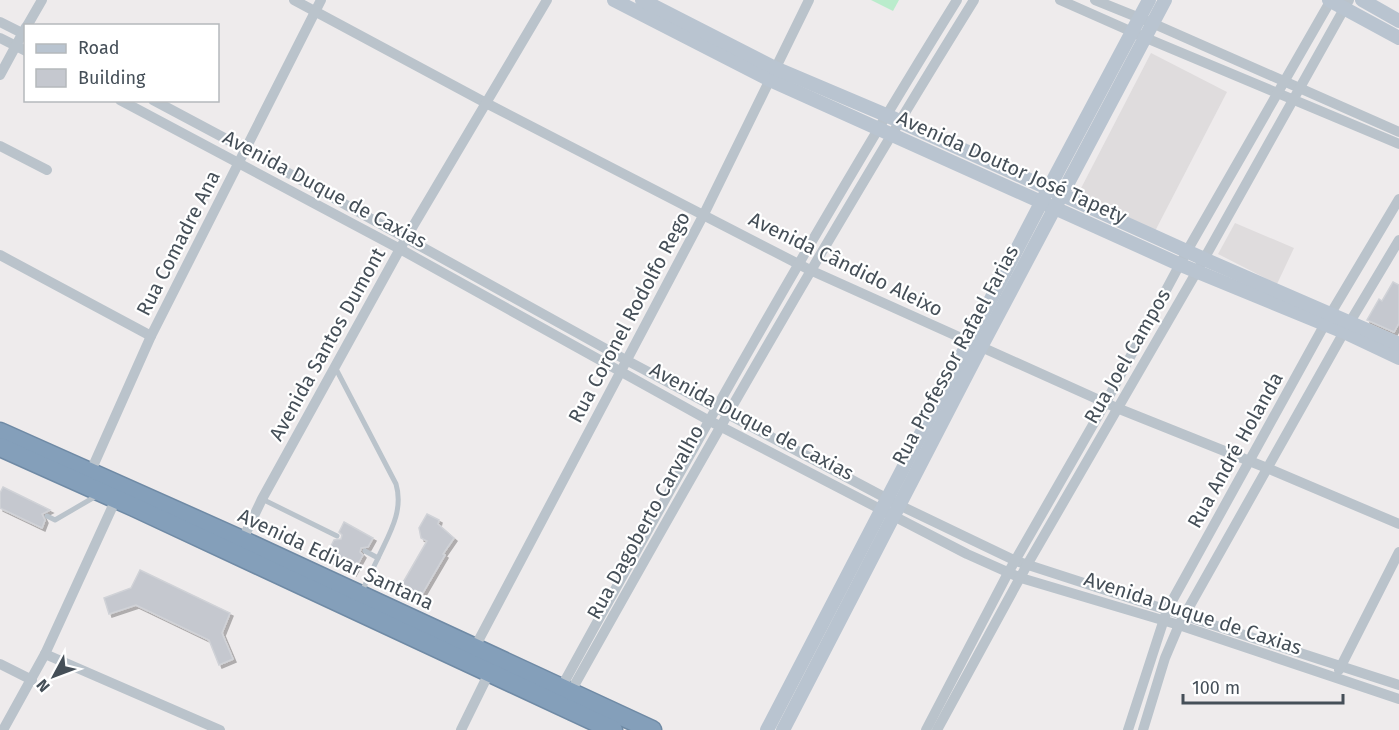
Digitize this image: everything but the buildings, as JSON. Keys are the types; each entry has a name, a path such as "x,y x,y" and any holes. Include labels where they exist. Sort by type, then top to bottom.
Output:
{"highway":[{"name":"Avenida Edivar Santana","path":"0,432 90,473 137,501 404,625 489,673 613,730"},
{"name":"Avenida Edivar Santana","path":"0,447 109,496 137,501"},
{"name":"Avenida Edivar Santana","path":"239,547 360,595 404,625 475,647 652,730"}],"main road":[{"name":"Avenida Doutor José Tapety","path":"614,0 638,3 772,74 882,121 1055,208 1196,272 1328,319"},
{"name":"Rua Professor Rafael Farias","path":"975,344 1055,208 1055,191 1141,24 1149,0"},
{"name":"Rua Professor Rafael Farias","path":"1141,24 1165,0"},
{"path":"1330,0 1347,4 1399,38"},
{"path":"1362,0 1399,21"},
{"name":"Rua Professor Rafael Farias","path":"767,730 890,508 975,344 1042,201 1055,191 1146,38 1141,24"},
{"name":"Avenida Doutor José Tapety","path":"895,128 1055,191 1187,251 1348,328 1399,358"},
{"name":"Avenida Doutor José Tapety","path":"1348,328 1399,344"},
{"name":"Rua Professor Rafael Farias","path":"783,730 890,508"}],"street":[{"path":"28,24 42,0"},
{"name":"Avenida Cândido Aleixo","path":"294,0 486,103 810,270 1117,408 1399,524"},
{"name":"Rua Comadre Ana","path":"90,473 151,336 321,0"},
{"name":"Avenida Santos Dumont","path":"239,547 262,499 406,238 547,0"},
{"name":"Rua Coronel Rodolfo Rego","path":"475,647 704,214 809,0"},
{"name":"Rua Dagoberto Carvalho","path":"565,691 708,420 882,121 957,0"},
{"name":"Rua Dagoberto Carvalho","path":"565,691 810,270 974,0"},
{"path":"1060,0 1141,24"},
{"path":"1095,0 1141,24 1282,88 1293,100 1399,144"},
{"name":"Rua Joel Campos","path":"926,730 1008,573 1330,0"},
{"name":"Rua Joel Campos","path":"937,730 1028,565 1347,4"},
{"path":"0,22 24,30"},
{"path":"0,38 21,48 0,75"},
{"path":"1146,38 1282,88 1300,89 1399,132"},
{"name":"Avenida Duque de Caxias","path":"124,102 400,249 708,420 890,508 1016,561 1165,616"},
{"name":"Avenida Duque de Caxias","path":"157,102 626,360 728,412 890,508 1008,573 1342,665 1399,685"},
{"path":"0,146 47,170"},
{"name":"Rua André Holanda","path":"1128,730 1165,616 1328,319 1399,199"},
{"name":"Rua André Holanda","path":"1143,730 1165,658 1181,621 1399,240"},
{"path":"1,256 151,336"},
{"path":"3,730 45,654 109,496"},
{"path":"1335,678 1399,552"},
{"name":"Avenida Duque de Caxias","path":"1181,621 1399,699"},
{"path":"45,654 220,730"},
{"path":"0,664 32,680"},
{"path":"461,730 489,673"}],"lane":[{"path":"335,367 396,484 399,494 398,513 360,595"},
{"path":"47,516 55,520 109,496"},
{"path":"262,499 337,536"},
{"path":"365,551 378,558"}],"shaded area":[{"path":"1151,53 1227,92 1153,235 1077,196"},
{"path":"1235,223 1294,248 1277,284 1218,254"}],"green space":[{"path":"871,0 899,0 893,11"}]}
